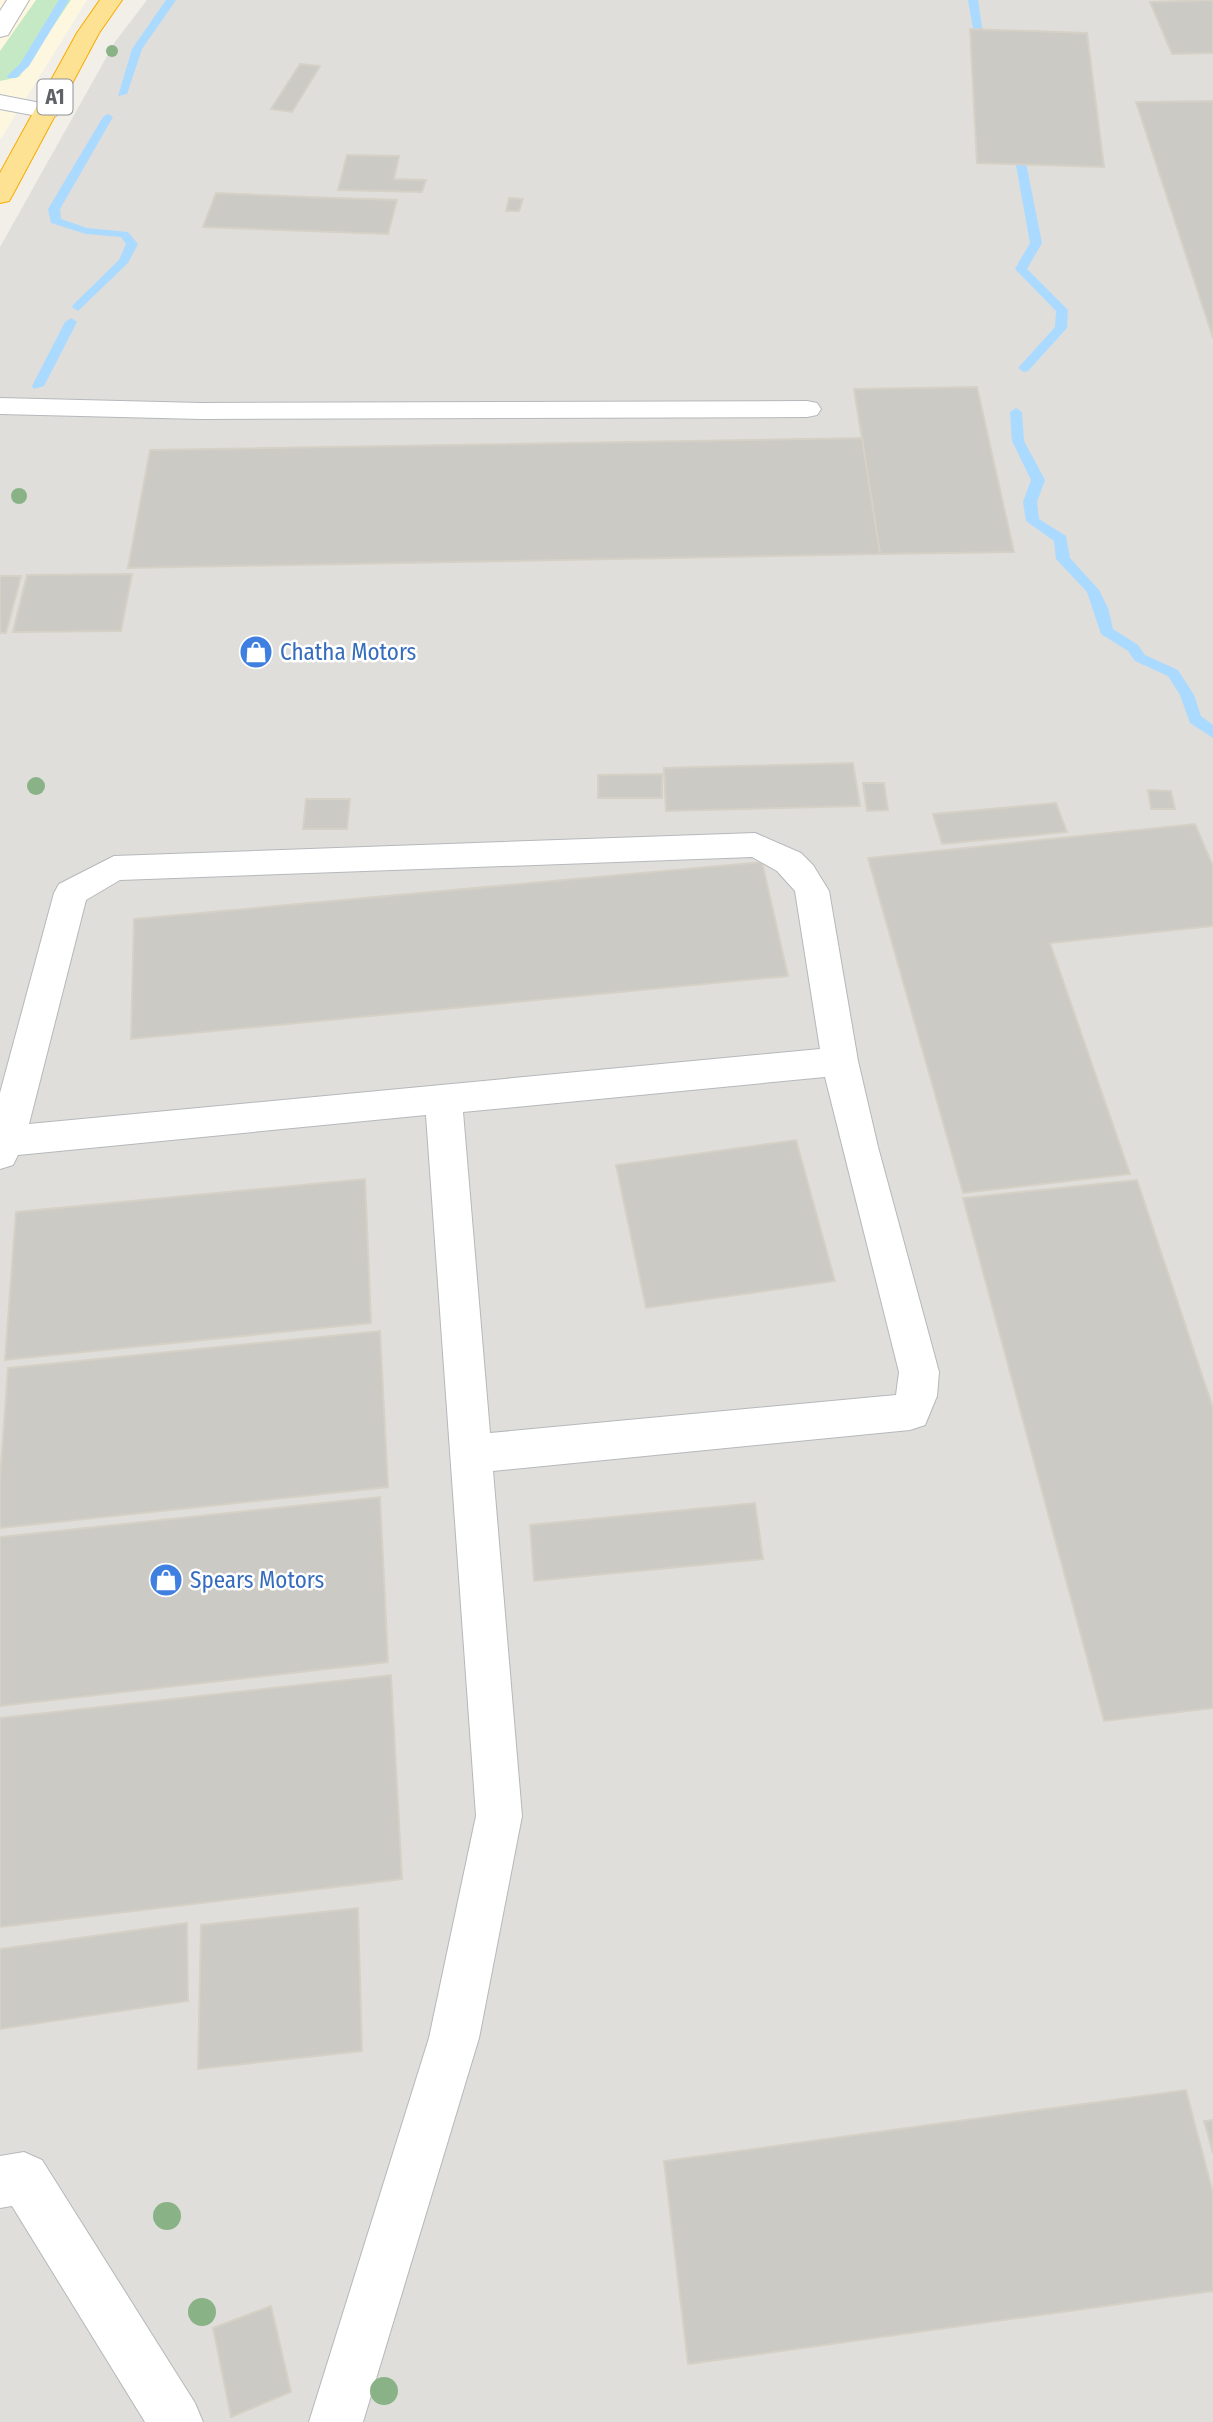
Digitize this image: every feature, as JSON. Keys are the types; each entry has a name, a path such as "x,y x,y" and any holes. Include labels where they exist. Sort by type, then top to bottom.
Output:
{"highway":[{"name":"A1","path":"0,196 8,168 48,111 88,33 111,0"}],"lane":[{"path":"0,30 18,0"},
{"path":"0,102 48,111"},
{"path":"0,406 201,411 807,409"},
{"path":"471,1454 910,1412 916,1396 919,1372 859,1146 840,1060 812,891 802,872 782,856 755,845 114,868 71,892 3,1148 443,1099 840,1060"},
{"path":"335,2422 454,2038 499,1816 443,1099"},
{"path":"0,2182 24,2178 176,2422"}],"shaded area":[{"path":"0,0 87,0 0,140"},
{"path":"147,0 1213,0 1213,2422 0,2422 0,247 115,42"}],"green space":[{"path":"36,0 71,0 19,77 0,81 0,51"}],"building":[{"path":"1213,0 1213,53 1172,54 1150,2"},
{"path":"970,29 1087,33 1104,167 977,163"},
{"path":"300,64 320,66 292,112 271,109"},
{"path":"1213,101 1213,338 1136,102"},
{"path":"347,155 399,156 394,179 426,180 422,192 338,190"},
{"path":"216,193 397,200 388,234 203,227"},
{"path":"509,198 523,199 519,211 506,211"},
{"path":"977,387 1014,552 880,554 854,389"},
{"path":"862,438 880,554 128,568 150,450"},
{"path":"132,574 121,631 13,632 27,575"},
{"path":"0,576 21,576 6,633 0,633"},
{"path":"853,763 860,806 666,811 664,768"},
{"path":"662,774 662,798 598,798 598,775"},
{"path":"863,783 884,783 888,810 867,811"},
{"path":"1148,790 1171,791 1175,809 1151,809"},
{"path":"306,799 350,799 347,829 303,829"},
{"path":"1056,803 1067,832 942,844 933,814"},
{"path":"1195,824 1213,866 1213,926 1050,943 1130,1174 963,1193 868,858"},
{"path":"762,862 788,976 131,1039 134,919"},
{"path":"796,1140 835,1281 646,1308 616,1165"},
{"path":"365,1179 371,1323 5,1360 16,1212"},
{"path":"1137,1180 1213,1408 1213,1708 1104,1721 963,1198"},
{"path":"380,1331 388,1487 0,1528 0,1479 8,1368"},
{"path":"380,1497 388,1662 0,1706 0,1537"},
{"path":"755,1503 763,1559 534,1581 530,1525"},
{"path":"391,1675 402,1879 0,1927 0,1718"},
{"path":"358,1908 362,2051 198,2069 201,1925"},
{"path":"187,1923 188,2001 0,2029 0,1949"},
{"path":"1186,2090 1213,2193 1213,2291 688,2364 664,2161"},
{"path":"1213,2120 1213,2153 1204,2121"},
{"path":"271,2306 291,2392 231,2417 213,2328"}],"waterway":[{"path":"12,76 24,66 64,0"},
{"path":"122,94 137,49 171,0"},
{"path":"973,0 982,52"},
{"path":"78,307 124,261 132,244 124,234 86,231 55,221 54,209 108,117"},
{"path":"1017,143 1036,243 1021,269 1062,310 1061,328 1024,368"},
{"path":"38,386 71,322"},
{"path":"1016,412 1018,441 1038,480 1030,502 1033,521 1061,539 1063,559 1092,590 1101,608 1106,631 1133,648 1140,658 1173,673 1187,695 1195,719 1213,733"}],"place":[{"name":"Chatha Motors","path":"256,652"},
{"name":"Spears Motors","path":"166,1580"}]}
